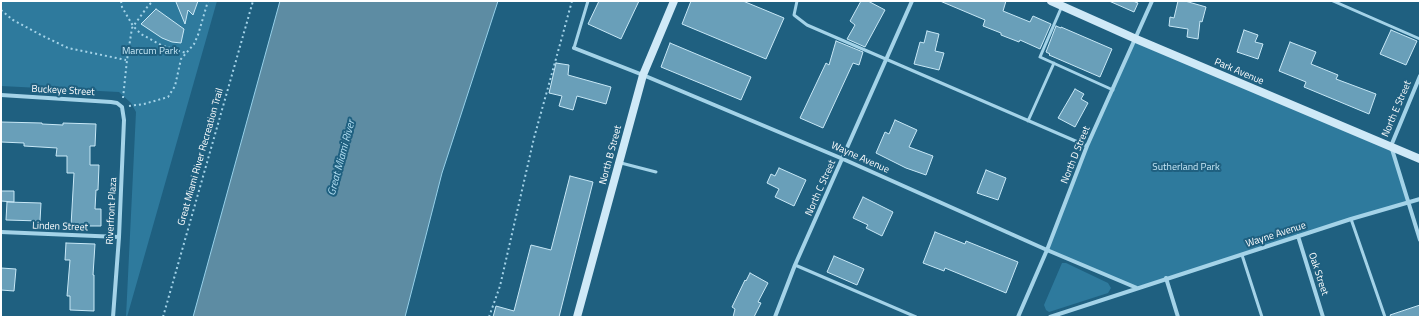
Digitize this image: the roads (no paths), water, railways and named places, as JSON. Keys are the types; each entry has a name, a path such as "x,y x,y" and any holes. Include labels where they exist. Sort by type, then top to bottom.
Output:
{"main road":[{"name":"North B Street","path":"577,317 643,75 674,1"},
{"name":"Park Avenue","path":"1051,1 1136,39 1420,159"}],"street":[{"name":"North C Street","path":"775,317 795,265 912,1"},
{"name":"North D Street","path":"1018,317 1047,250 1087,146 1152,1"},
{"name":"Wayne Avenue","path":"574,48 643,75 843,159 1047,250 1137,288"},
{"name":"North E Street","path":"1420,76 1391,146 1420,240"},
{"name":"Buckeye Street","path":"1,95 111,102 117,103 122,107"},
{"name":"Riverfront Plaza","path":"113,317 119,237 124,120 122,107"},
{"name":"Wayne Avenue","path":"1050,317 1166,278 1420,198"},
{"name":"Linden Street","path":"1,232 119,237"},
{"name":"Oak Street","path":"1298,236 1323,317"},
{"path":"1166,278 1178,317"}],"lane":[{"path":"574,48 588,1"},
{"path":"797,1 794,15 807,25 1087,146"},
{"path":"1333,1 1420,39"},
{"path":"1062,6 1040,57 1113,90"},
{"path":"1028,121 1054,64"},
{"path":"619,162 656,172"},
{"path":"1351,219 1385,317"},
{"path":"1242,254 1262,317"},
{"path":"795,265 916,317"}],"water":[{"name":"Great Miami River","path":"280,1 498,1 442,173 405,317 193,317"}],"park label":[{"name":"Marcum Park","path":"150,52"},
{"name":"Sutherland Park","path":"1186,168"}]}
